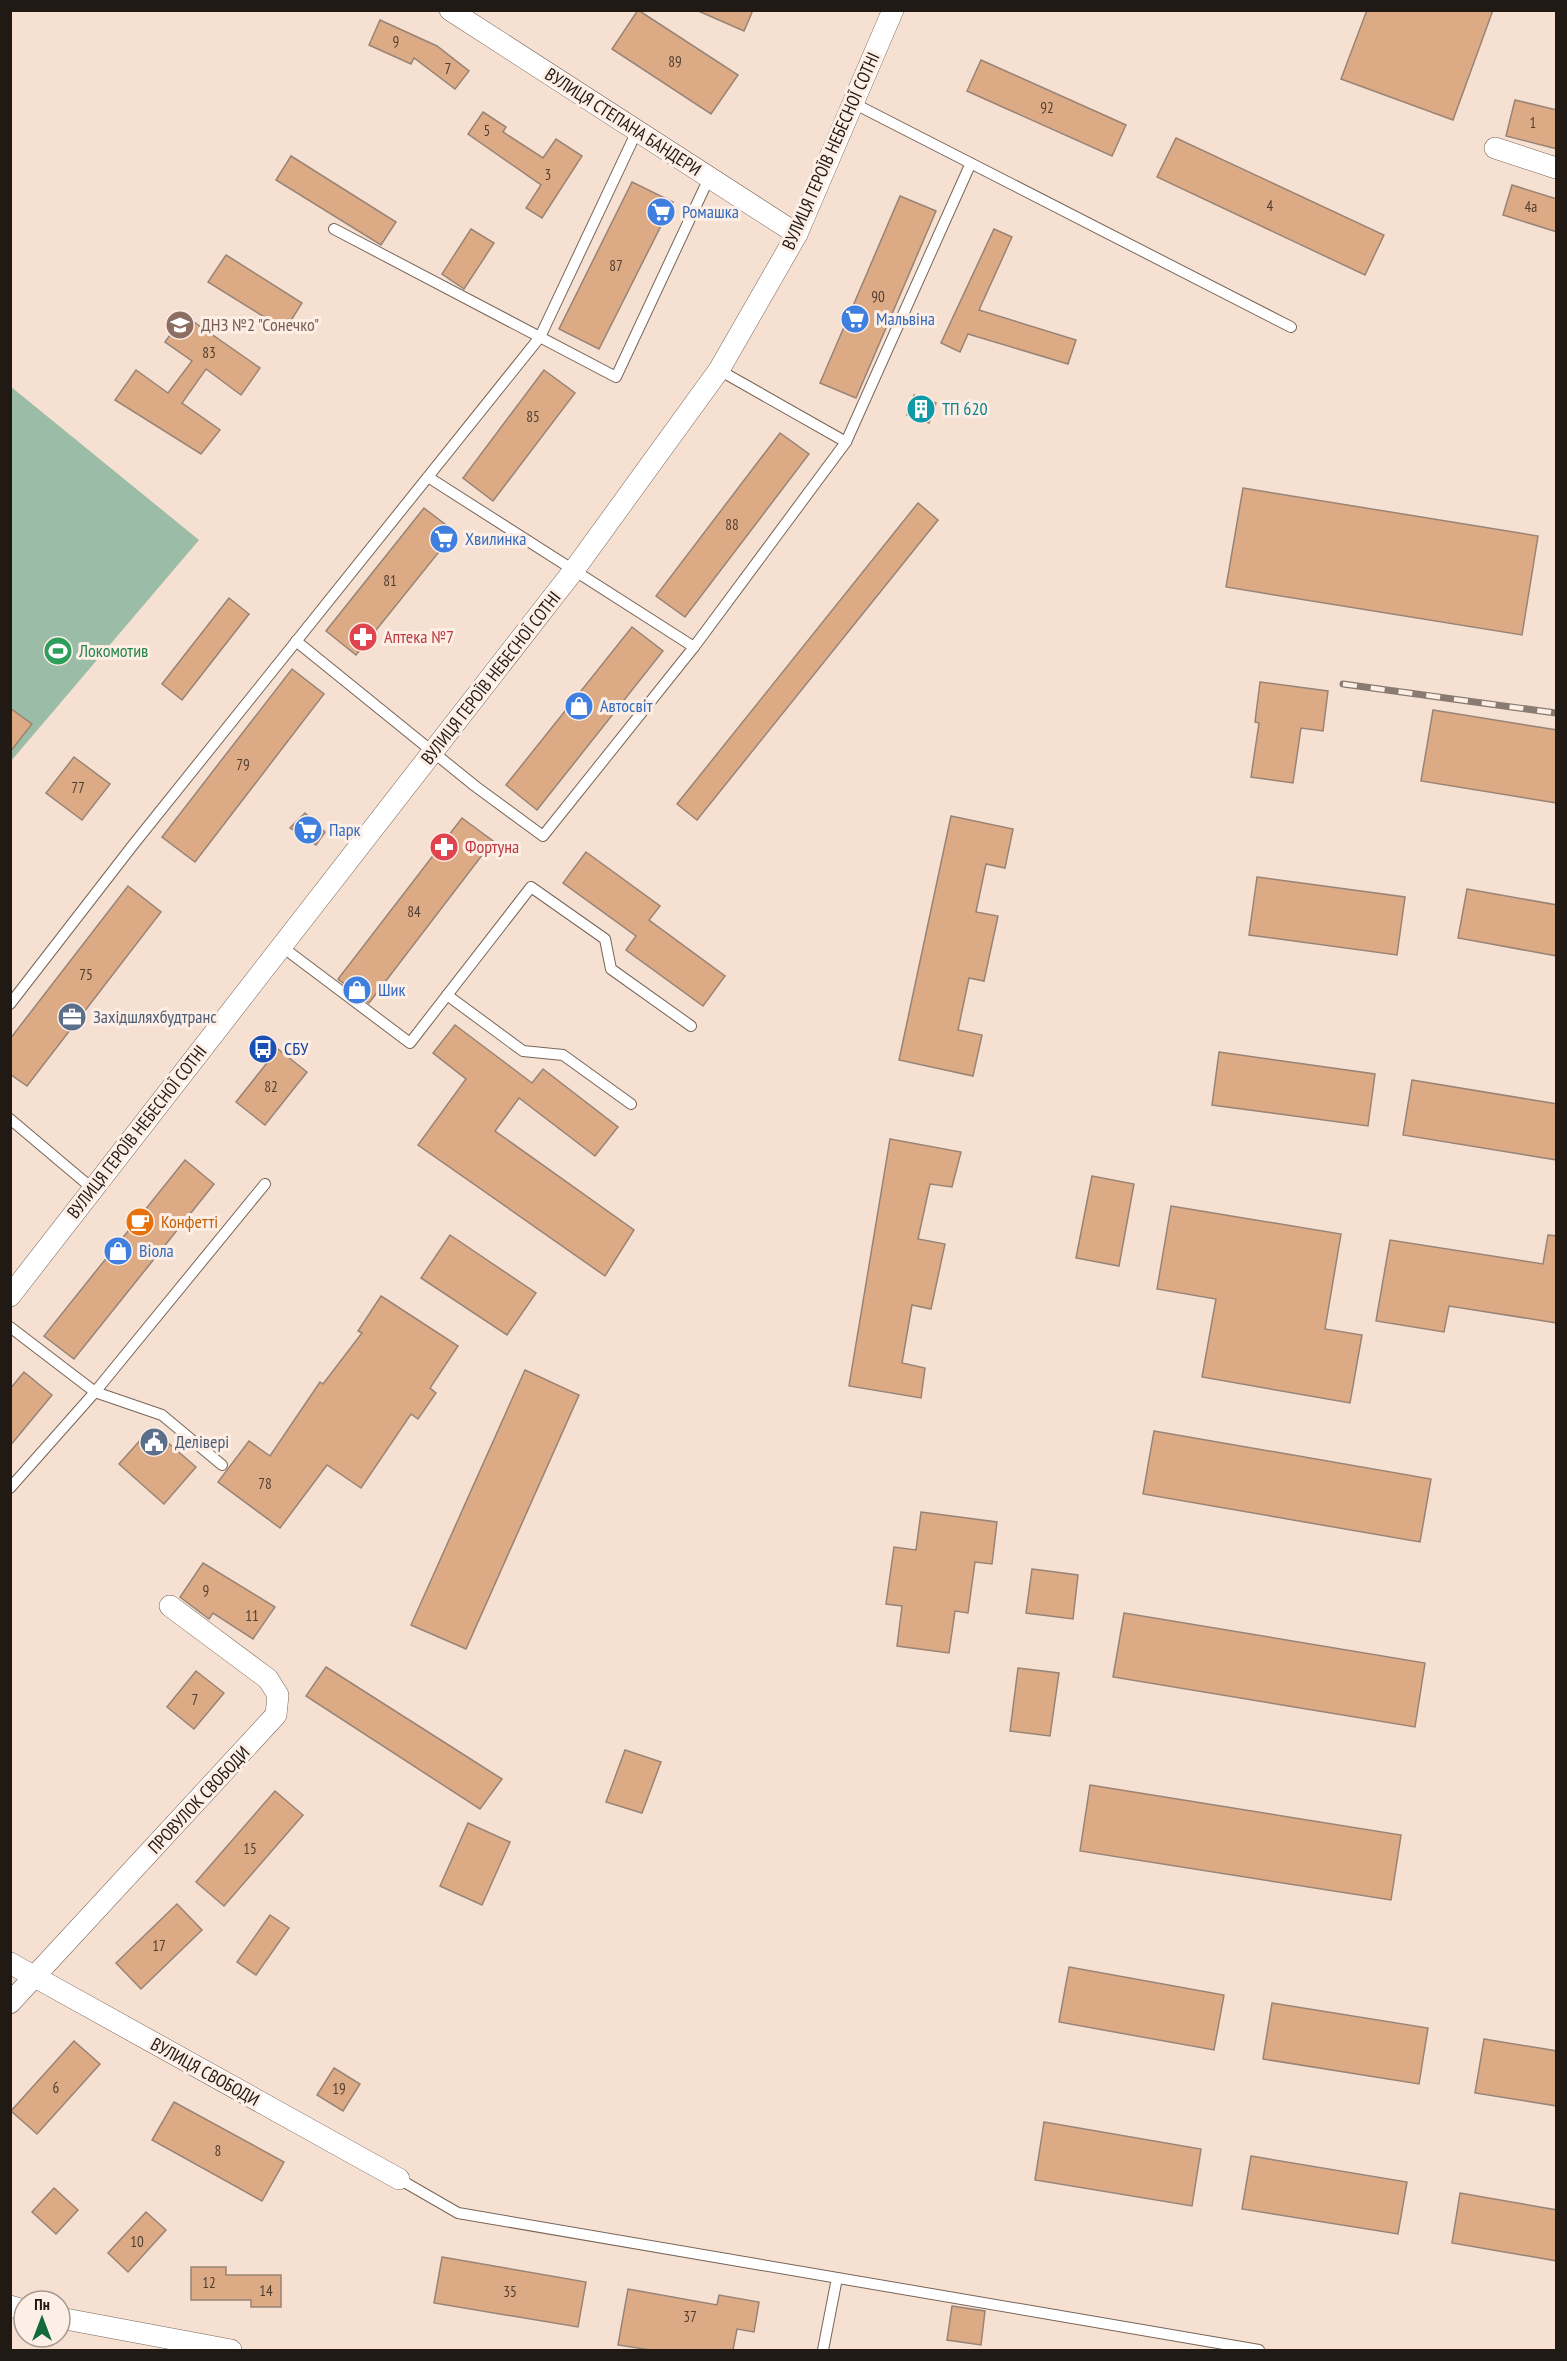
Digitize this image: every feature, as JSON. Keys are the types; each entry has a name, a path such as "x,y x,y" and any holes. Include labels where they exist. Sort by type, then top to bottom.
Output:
{"street":[{"name":"ВУЛИЦЯ СТЕПАНА БАНДЕРИ","path":"450,10 797,234"},
{"name":"ВУЛИЦЯ ГЕРОЇВ НЕБЕСНОЇ СОТНІ","path":"10,1296 574,570 719,370 797,234 893,10"},
{"path":"1495,148 1557,168"},
{"name":"ПРОВУЛОК СВОБОДИ","path":"10,2003 276,1714 278,1695 268,1679 170,1606"},
{"name":"ВУЛИЦЯ СВОБОДИ","path":"10,1963 399,2179"},
{"path":"72,2320 231,2350"}],"lane":[{"path":"853,103 970,165 1291,327"},
{"path":"10,1004 133,844 540,337 638,131"},
{"path":"296,641 543,836 694,647 846,442 970,165"},
{"path":"334,229 616,377 709,178"},
{"path":"719,370 846,442"},
{"path":"428,477 694,647"},
{"path":"281,946 410,1043 531,887 605,939 611,969 691,1026"},
{"path":"447,995 523,1051 563,1055 631,1104"},
{"path":"10,1119 93,1189"},
{"path":"10,1488 95,1392 265,1184"},
{"path":"10,1327 95,1392 162,1414 222,1465"},
{"path":"399,2179 458,2213 1259,2350"},
{"path":"823,2350 837,2278"}],"green space":[{"name":"Локомотив","path":"10,386 199,540 11,761"}],"building":[{"path":"638,10 738,75 711,114 612,49"},
{"path":"696,10 753,10 744,31"},
{"path":"1367,10 1493,10 1453,120 1341,79"},
{"path":"380,20 437,46 469,71 455,89 414,58 411,64 369,45"},
{"path":"981,60 1126,125 1112,156 967,91"},
{"path":"1515,100 1557,110 1557,149 1506,136"},
{"path":"483,112 506,127 503,132 543,158 556,139 582,156 542,218 526,208 541,185 468,134"},
{"path":"1176,138 1384,235 1365,275 1157,177"},
{"path":"291,156 396,222 381,245 276,180"},
{"path":"632,182 673,202 599,349 559,329"},
{"path":"1512,185 1557,199 1557,232 1503,215"},
{"path":"900,196 936,211 856,398 820,383"},
{"path":"471,229 494,243 464,289 442,274"},
{"path":"994,229 1012,237 979,310 1076,340 1068,364 968,334 960,352 941,343"},
{"path":"226,255 302,303 285,330 208,282"},
{"path":"184,315 260,368 241,395 206,369 182,403 220,430 201,454 115,400 136,370 168,393 192,361 165,342"},
{"path":"544,370 575,393 493,501 463,478"},
{"name":"ТП 620","path":"914,395 936,403 929,423 907,415"},
{"path":"780,433 809,454 685,617 656,596"},
{"path":"1243,488 1538,536 1522,635 1226,587"},
{"path":"918,503 938,520 697,820 677,804"},
{"path":"424,508 455,532 356,655 326,631"},
{"path":"229,598 249,614 182,700 162,684"},
{"path":"632,627 663,651 537,810 506,785"},
{"path":"292,669 324,694 195,862 162,837"},
{"path":"1260,682 1328,691 1323,731 1301,728 1293,783 1251,777 1259,723 1255,722"},
{"path":"10,708 32,724 10,752"},
{"path":"1433,710 1557,730 1557,803 1421,781"},
{"path":"74,757 110,784 82,820 46,793"},
{"name":"Парк","path":"305,813 325,832 316,845 290,828"},
{"path":"951,816 1013,829 1005,868 986,864 976,912 998,916 984,981 969,978 958,1030 982,1035 973,1076 899,1060"},
{"path":"462,818 493,841 369,1003 338,979"},
{"path":"586,852 660,906 649,920 725,976 703,1006 626,950 636,936 563,883"},
{"path":"1257,877 1405,897 1397,955 1249,935"},
{"path":"128,886 161,912 27,1086 10,1074 10,1039"},
{"path":"1467,889 1557,905 1557,956 1458,938"},
{"path":"455,1025 532,1083 543,1069 618,1127 595,1156 519,1098 495,1131 634,1230 605,1276 418,1145 466,1079 433,1053"},
{"path":"278,1049 307,1072 265,1125 236,1102"},
{"path":"1219,1052 1375,1074 1368,1126 1212,1105"},
{"path":"1412,1080 1557,1104 1557,1160 1403,1135"},
{"path":"890,1139 961,1152 952,1187 930,1184 918,1239 945,1244 931,1309 912,1305 902,1363 925,1368 921,1398 849,1386"},
{"path":"185,1160 214,1184 74,1359 44,1336"},
{"path":"1092,1176 1134,1184 1119,1266 1076,1258"},
{"path":"1171,1206 1341,1234 1325,1329 1362,1335 1350,1403 1202,1377 1216,1299 1157,1289"},
{"path":"450,1235 536,1293 507,1335 421,1278"},
{"path":"1548,1235 1557,1236 1557,1323 1449,1306 1444,1332 1376,1321 1390,1240 1543,1264"},
{"path":"381,1296 458,1346 430,1388 436,1393 418,1419 411,1414 361,1488 327,1465 280,1528 218,1482 249,1441 270,1456 320,1382 323,1384 362,1333 358,1331"},
{"path":"525,1370 579,1395 466,1649 411,1625"},
{"path":"24,1372 52,1395 10,1446 10,1389"},
{"path":"151,1428 196,1467 164,1504 119,1464"},
{"path":"1154,1431 1431,1479 1420,1542 1143,1494"},
{"path":"921,1512 997,1522 992,1564 975,1562 968,1613 955,1611 949,1653 897,1646 902,1606 886,1604 894,1547 916,1550"},
{"path":"203,1563 275,1607 253,1639 213,1613 209,1619 180,1597"},
{"path":"1032,1569 1078,1575 1073,1619 1026,1613"},
{"path":"1124,1613 1425,1663 1415,1727 1113,1677"},
{"path":"326,1667 502,1779 480,1809 306,1696"},
{"path":"1018,1668 1059,1673 1050,1736 1010,1731"},
{"path":"196,1671 224,1693 194,1729 167,1707"},
{"path":"625,1750 661,1762 642,1813 606,1802"},
{"path":"1090,1785 1401,1835 1391,1900 1080,1851"},
{"path":"275,1791 303,1815 224,1906 196,1882"},
{"path":"468,1823 510,1842 482,1905 440,1886"},
{"path":"177,1904 202,1930 141,1989 116,1963"},
{"path":"270,1915 289,1928 256,1975 237,1962"},
{"path":"1069,1967 1224,1995 1214,2050 1059,2022"},
{"path":"1272,2003 1428,2028 1419,2084 1263,2059"},
{"path":"1484,2039 1557,2051 1557,2106 1475,2093"},
{"path":"74,2041 100,2064 37,2134 11,2111"},
{"path":"334,2068 360,2084 343,2111 317,2095"},
{"path":"174,2102 284,2162 262,2201 152,2140"},
{"path":"1044,2122 1201,2149 1192,2206 1035,2180"},
{"path":"1251,2156 1407,2182 1398,2234 1242,2209"},
{"path":"54,2188 78,2210 56,2234 32,2212"},
{"path":"1460,2193 1557,2210 1557,2261 1452,2243"},
{"path":"146,2212 166,2230 128,2272 108,2253"},
{"path":"442,2257 586,2282 578,2327 434,2303"},
{"path":"191,2267 226,2267 226,2275 281,2275 281,2307 251,2307 251,2300 191,2300"},
{"path":"628,2289 717,2305 719,2295 759,2302 754,2332 737,2329 733,2350 650,2350 618,2345"},
{"path":"952,2306 985,2311 981,2345 947,2340"}],"railway":[{"path":"1343,684 1556,713"}],"place":[{"name":"Ромашка","path":"661,212"},
{"name":"Мальвіна","path":"855,319"},
{"name":"ДНЗ №2 \"Сонечко\"","path":"180,325"},
{"name":"ТП 620","path":"921,409"},
{"name":"Хвилинка","path":"444,539"},
{"name":"Аптека №7","path":"363,637"},
{"name":"Локомотив","path":"58,651"},
{"name":"Автосвіт","path":"579,706"},
{"name":"Парк","path":"308,830"},
{"name":"Фортуна","path":"444,847"},
{"name":"Шик","path":"357,990"},
{"name":"Західшляхбудтранс","path":"72,1017"},
{"name":"СБУ","path":"263,1049"},
{"name":"Конфетті","path":"140,1222"},
{"name":"Віола","path":"118,1251"},
{"name":"Делівері","path":"154,1442"}]}
